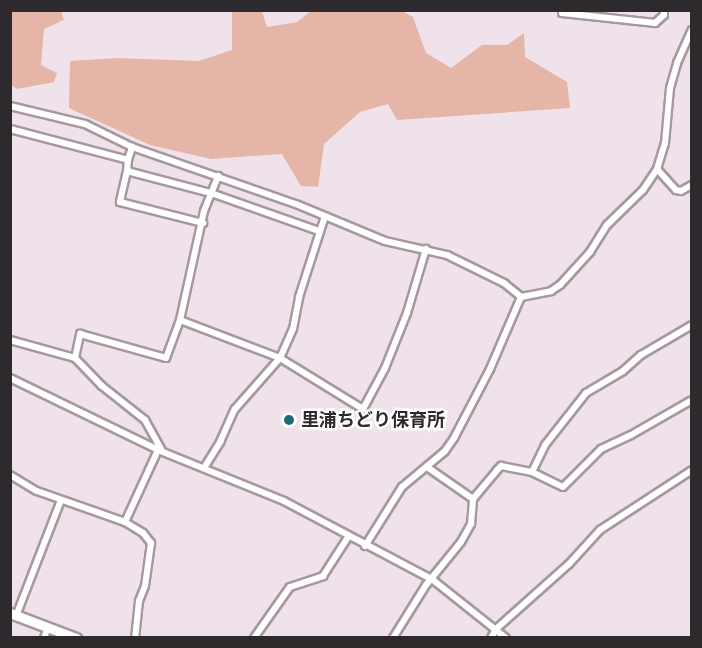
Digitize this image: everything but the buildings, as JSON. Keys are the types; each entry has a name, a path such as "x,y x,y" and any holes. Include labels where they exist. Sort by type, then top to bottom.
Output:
{"street":[{"path":"562,14 614,14 655,23 664,15 664,10"},
{"path":"521,297 551,291 560,285 590,252 607,225 643,190 657,169 665,142 670,88 677,63 692,30"},
{"path":"10,106 85,124 132,147 218,176 385,241 426,249 476,267 504,283 521,297"},
{"path":"10,129 128,160"},
{"path":"132,147 120,202 203,224"},
{"path":"657,169 676,190 681,191 692,185"},
{"path":"128,171 211,193 319,231"},
{"path":"75,358 80,334 166,358 180,320 211,193 218,176"},
{"path":"204,468 220,442 235,409 280,358 293,329 298,297 325,216"},
{"path":"180,320 280,358 363,409 389,357 407,313 426,249"},
{"path":"365,546 402,487 445,451 459,430 490,369 521,297"},
{"path":"532,472 545,445 586,393 622,371 641,355 692,325"},
{"path":"10,340 75,358 102,386 145,420 160,450"},
{"path":"10,378 160,450 284,501 348,537 433,580 506,638"},
{"path":"393,638 426,585 433,580 471,524 473,499 501,466 532,472 563,487 601,449 631,435 692,400"},
{"path":"125,522 160,450"},
{"path":"427,466 473,499"},
{"path":"491,638 496,629 568,564 606,525 692,470"},
{"path":"10,475 38,491 125,522 143,533 152,543 145,586 139,601 135,638"},
{"path":"62,500 13,614 76,638"},
{"path":"254,638 290,587 323,576 348,537"},
{"path":"44,638 48,627"}],"shaded area":[{"path":"232,10 262,11 267,27 297,22 311,11 402,11 413,17 426,53 451,68 482,45 507,45 524,33 525,57 567,82 570,108 397,120 388,104 360,112 324,144 318,187 301,186 282,154 211,159 150,145 69,108 70,61 117,58 199,61 232,50"},
{"path":"10,11 61,11 64,20 44,29 41,65 57,73 54,82 17,89 11,85"}],"place":[{"name":"里浦ちどり保育所","path":"289,420"}]}
